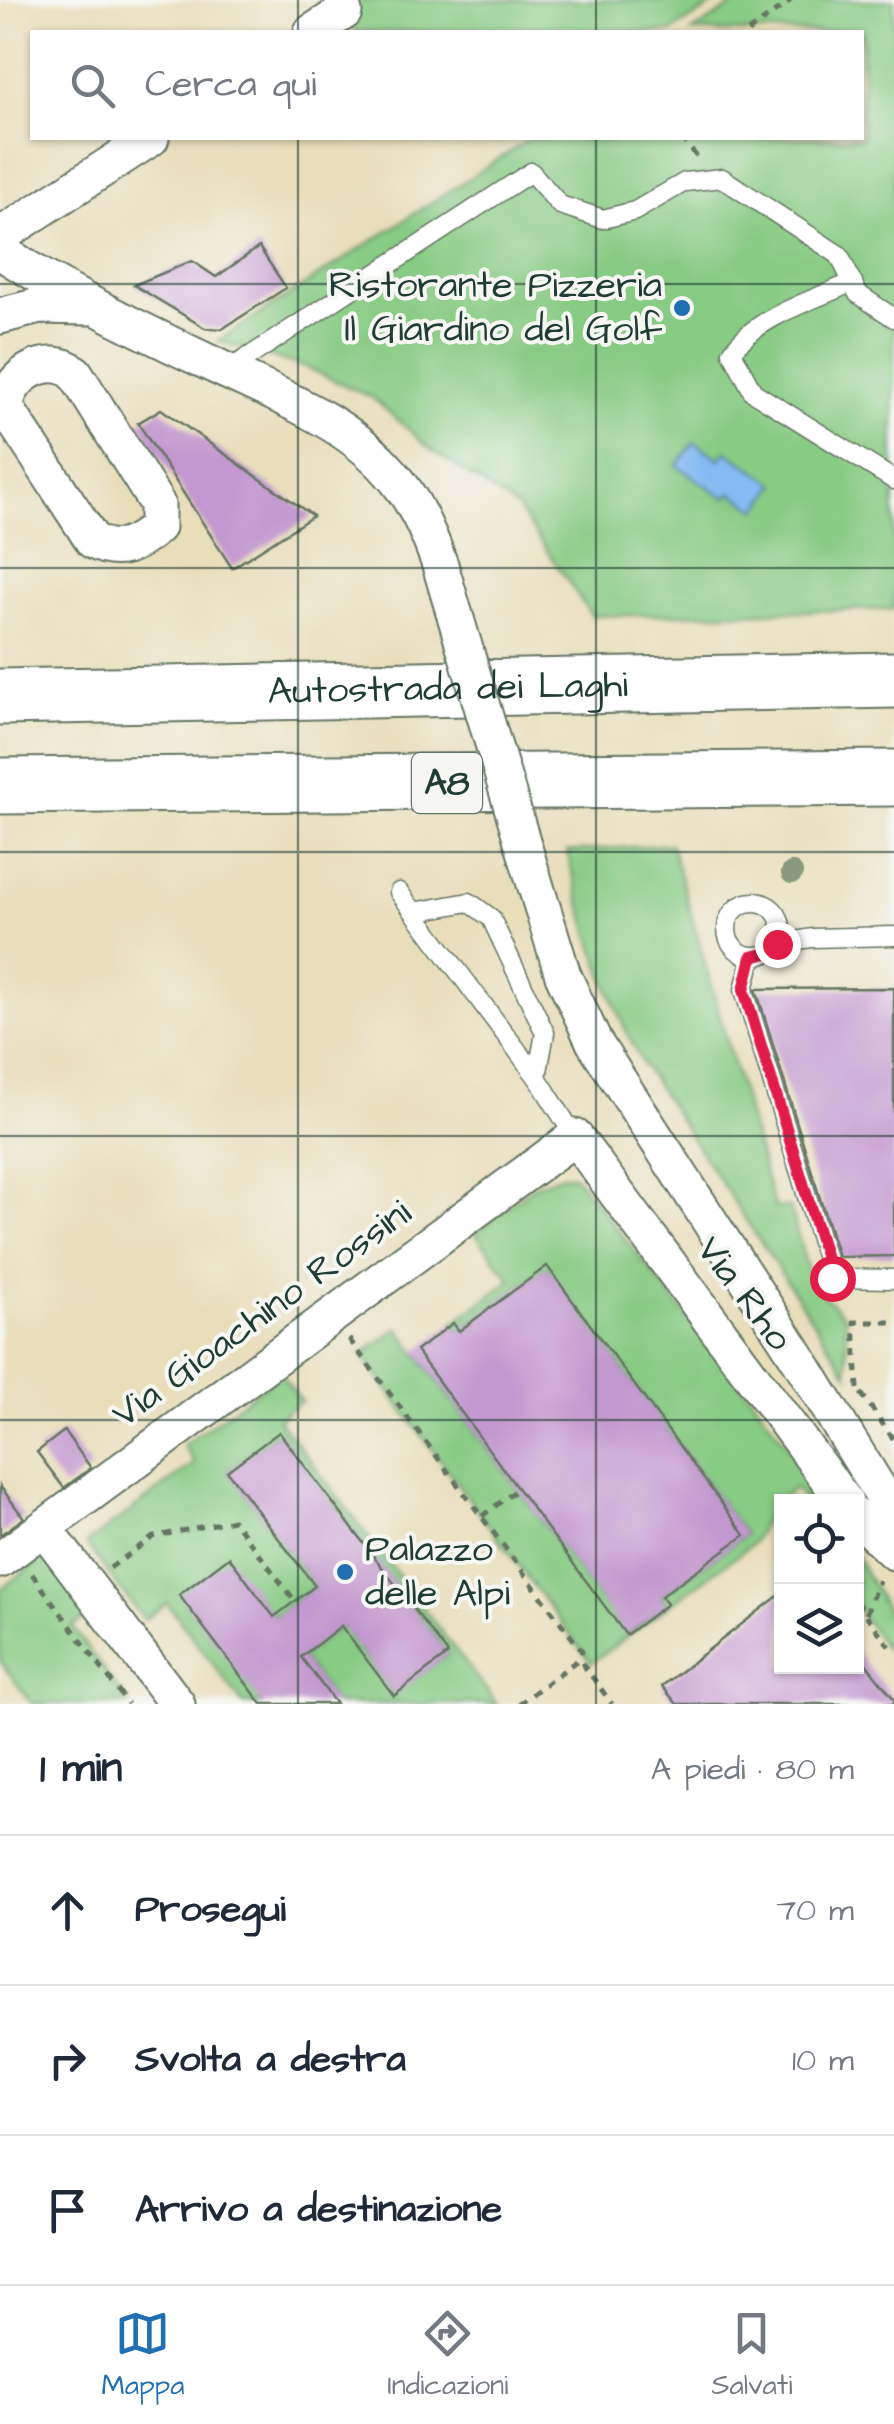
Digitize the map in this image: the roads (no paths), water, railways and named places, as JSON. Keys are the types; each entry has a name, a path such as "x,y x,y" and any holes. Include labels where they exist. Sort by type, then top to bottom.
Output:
{"highway":[{"path":"775,682 894,654"},
{"name":"Autostrada dei Laghi","path":"0,698 894,680"},
{"name":"A8","path":"0,786 894,778"}],"street":[{"path":"315,30 344,12"},
{"path":"0,236 148,140"},
{"path":"0,251 5,274 0,300"},
{"path":"0,251 94,307 344,430 368,449 408,496 440,565 557,959 594,1042 894,1514"},
{"path":"0,316 40,306 94,307"},
{"path":"56,364 75,374 157,504 156,527 140,541 118,550 93,541 3,401 11,388 34,368 56,364"},
{"name":"Via Gioachino Rossini","path":"7,1555 575,1138"},
{"name":"Via Rho","path":"575,1138 839,1494"},
{"path":"44,1528 177,1704"},
{"path":"864,1529 887,1565"}],"lane":[{"path":"227,371 532,172 560,205 603,219 635,211 685,182 722,178 840,255 858,294 894,318"},
{"path":"852,282 765,323 732,352 754,392 894,480"},
{"path":"399,892 537,1077 575,1138"},
{"path":"414,912 469,902 492,918 545,1033 537,1077"},
{"path":"779,919 780,936 771,952 743,955 730,942 726,924 730,915 752,902 768,906 779,919 812,938"},
{"path":"777,944 812,938 894,936"},
{"path":"752,957 744,990 832,1278 894,1278"}],"water":[{"path":"694,442 720,459 726,451 776,484 758,510 731,492 726,498 677,466"}],"place":[{"name":"Ristorante Pizzeria Il Giardino del Golf","path":"682,308"},
{"name":"Palazzo delle Alpi","path":"345,1572"}]}
